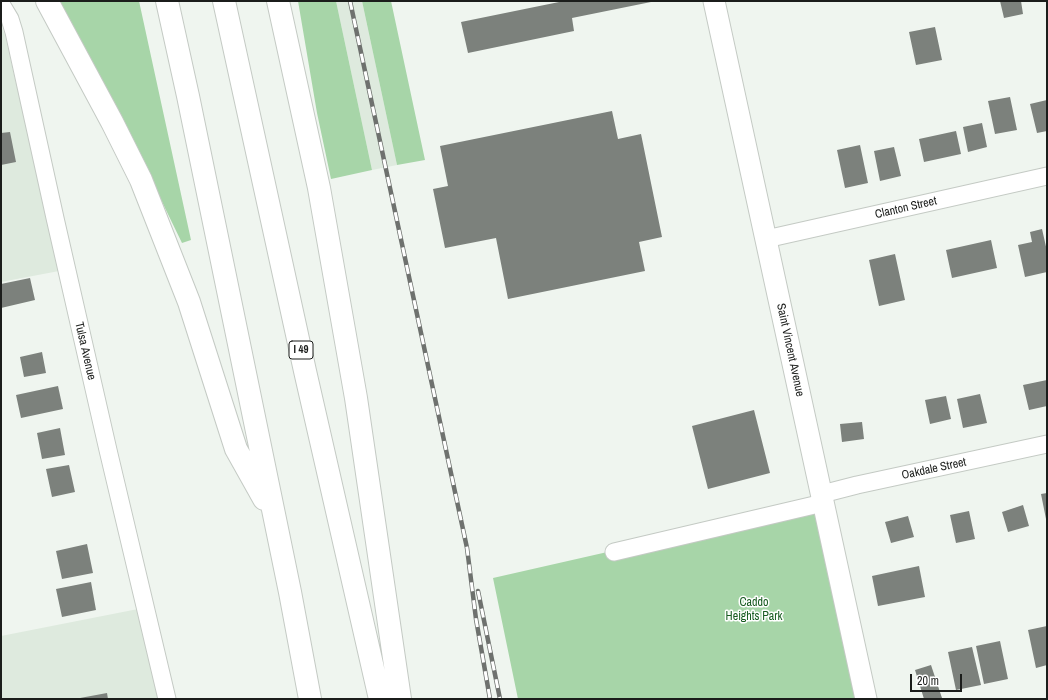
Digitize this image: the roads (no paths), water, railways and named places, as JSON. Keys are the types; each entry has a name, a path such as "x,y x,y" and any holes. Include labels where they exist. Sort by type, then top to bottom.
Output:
{"highway":[{"path":"47,1 112,122 141,180 189,302 236,449 274,518"},
{"path":"167,1 188,96 290,592 310,699"},
{"name":"I 49","path":"224,1 305,371 380,699"},
{"path":"278,1 319,188 356,398 400,699"}],"street":[{"name":"Saint Vincent Avenue","path":"714,1 866,699"},
{"name":"Tulsa Avenue","path":"1,4 10,19 14,32 108,450 167,699"},
{"name":"Clanton Street","path":"766,239 1047,176"},
{"name":"Oakdale Street","path":"614,552 823,498 865,484 1047,444"}],"railway":[{"path":"350,1 467,548 476,619 490,699"},
{"path":"478,591 500,699"}],"park label":[{"name":"Caddo Heights Park","path":"754,610"}]}
